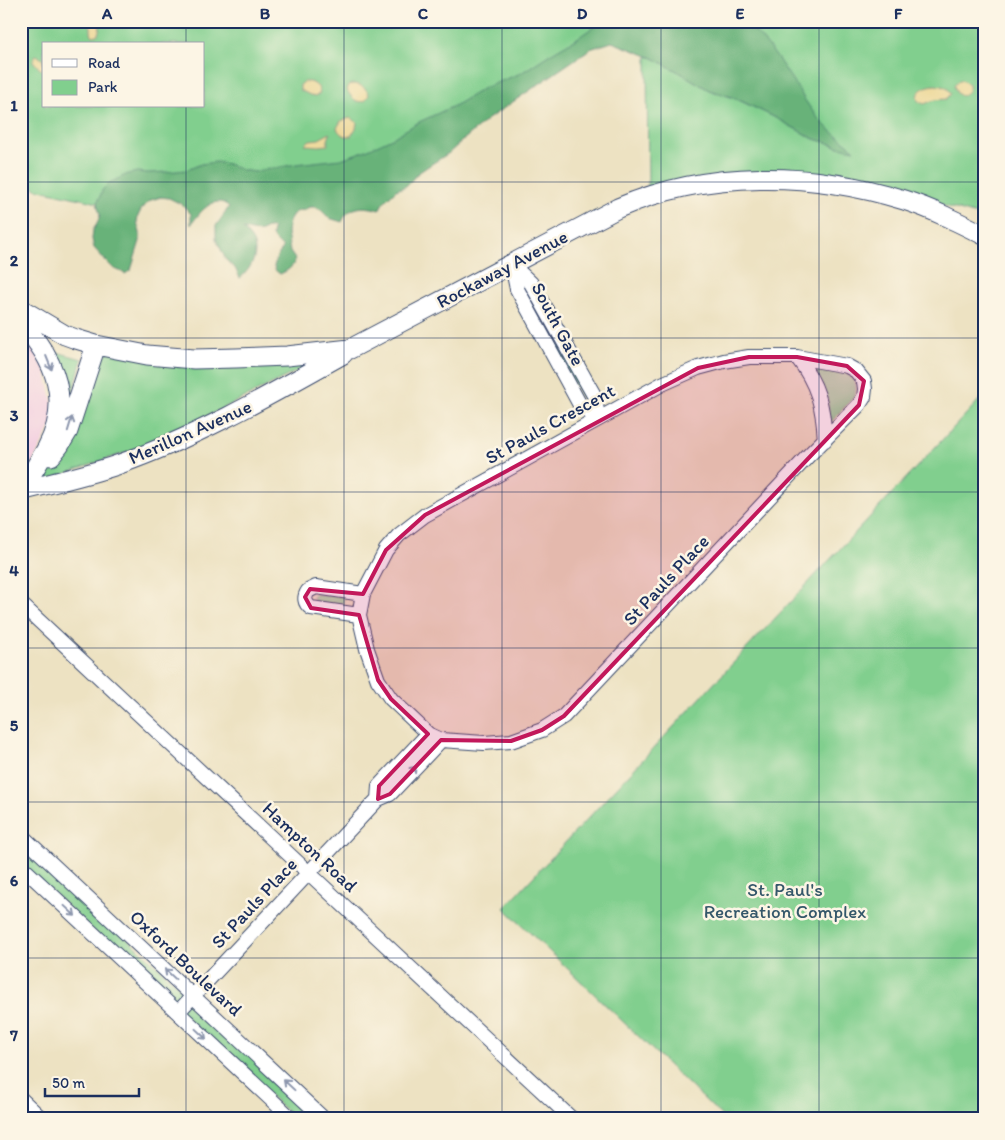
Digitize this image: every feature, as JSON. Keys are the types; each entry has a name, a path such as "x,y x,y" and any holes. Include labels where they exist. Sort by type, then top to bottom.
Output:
{"main road":[{"name":"Rockaway Avenue","path":"21,309 65,335 96,345 147,355 194,359 287,356 350,349 512,265 601,216 640,199 692,185 746,179 818,181 865,189 906,200 984,235"},
{"path":"21,323 45,352 58,384 60,409 48,446 21,491"},
{"path":"21,491 59,446 68,431 96,345"},
{"name":"Merillon Avenue","path":"21,491 116,465 166,446 213,425 350,349"}],"street":[{"name":"South Gate","path":"512,265 531,283 595,397 598,419"},
{"name":"St Pauls Crescent","path":"434,737 391,699 378,680 367,649 359,614 363,594 386,550 399,534 425,515 662,384 698,368 750,357 797,357 847,366 856,371"},
{"path":"797,357 808,372 819,394 826,440"},
{"name":"St Pauls Place","path":"178,1012 378,799 379,786 434,737 484,743 511,741 542,730 564,716 809,455 859,405 864,397 865,389 864,381 856,371"},
{"path":"359,614 311,608 306,604 305,597 308,591 316,587 363,594"},
{"name":"Hampton Road","path":"21,604 572,1119"},
{"name":"Oxford Boulevard","path":"21,835 324,1119"},
{"path":"21,866 292,1119"},
{"path":"47,890 62,873"},
{"path":"21,1099 42,1119"}],"highlighted area":[{"path":"749,357 797,357 847,366 864,381 859,405 564,716 542,730 511,741 441,740 390,794 378,799 379,786 428,734 391,699 378,680 359,615 311,608 305,597 310,589 363,594 386,550 425,515 698,368"}],"shaded area":[{"path":"21,334 43,361 56,417 21,484"}],"green space":[{"path":"21,21 984,21 984,217 892,191 799,177 648,191 647,56 709,90 734,98 814,139 839,147 612,34 452,143 171,194 116,207 36,189 21,176"},
{"path":"602,21 742,21 772,50 817,117 855,150 814,139 735,98 709,90 653,58 612,42 590,49 488,119 449,153 418,173 406,186 396,190 379,210 357,208 348,213 342,222 329,218 315,207 309,207 292,215 287,232 290,252 295,259 288,270 280,274 275,270 274,266 283,248 272,237 273,228 256,232 243,229 252,240 255,252 250,267 240,278 235,268 226,260 216,239 216,226 229,207 224,203 218,202 207,206 191,225 191,214 183,205 169,198 160,197 151,200 142,208 138,216 140,241 131,270 125,274 114,269 94,248 93,230 100,215 97,203 103,189 109,183 128,174 187,170 201,164 216,162 255,172 296,164 341,159 394,137 419,122 456,105 484,88 521,73"},
{"path":"526,283 588,397 589,404 584,400 521,286"},
{"path":"49,350 82,359 67,414"},
{"path":"99,350 321,359 156,442 30,486 60,451"},
{"path":"809,364 842,372 854,381 856,388 854,397 829,423 828,402 825,392 818,378 808,367"},
{"name":"St. Paul's Recreation Complex","path":"984,395 984,1119 725,1119 504,908"},
{"path":"316,594 343,596 344,601 338,605 315,602 313,597"},
{"path":"21,839 321,1119 295,1119 21,863"}],"sand":[{"path":"88,21 98,21 100,27 98,34 92,35"},
{"path":"37,55 42,59 42,70 33,61"},
{"path":"959,80 969,85 967,92 961,96 957,93 954,86"},
{"path":"304,82 315,84 320,93 316,96 300,90 300,85"},
{"path":"349,85 360,85 366,90 369,95 365,101 356,101 350,95 347,90"},
{"path":"935,85 948,89 951,94 946,99 924,104 918,101 917,96 922,89"},
{"path":"350,118 357,122 356,128 351,136 344,135 337,128 341,121"},
{"path":"330,133 328,145 305,144 310,140 319,139"}]}
